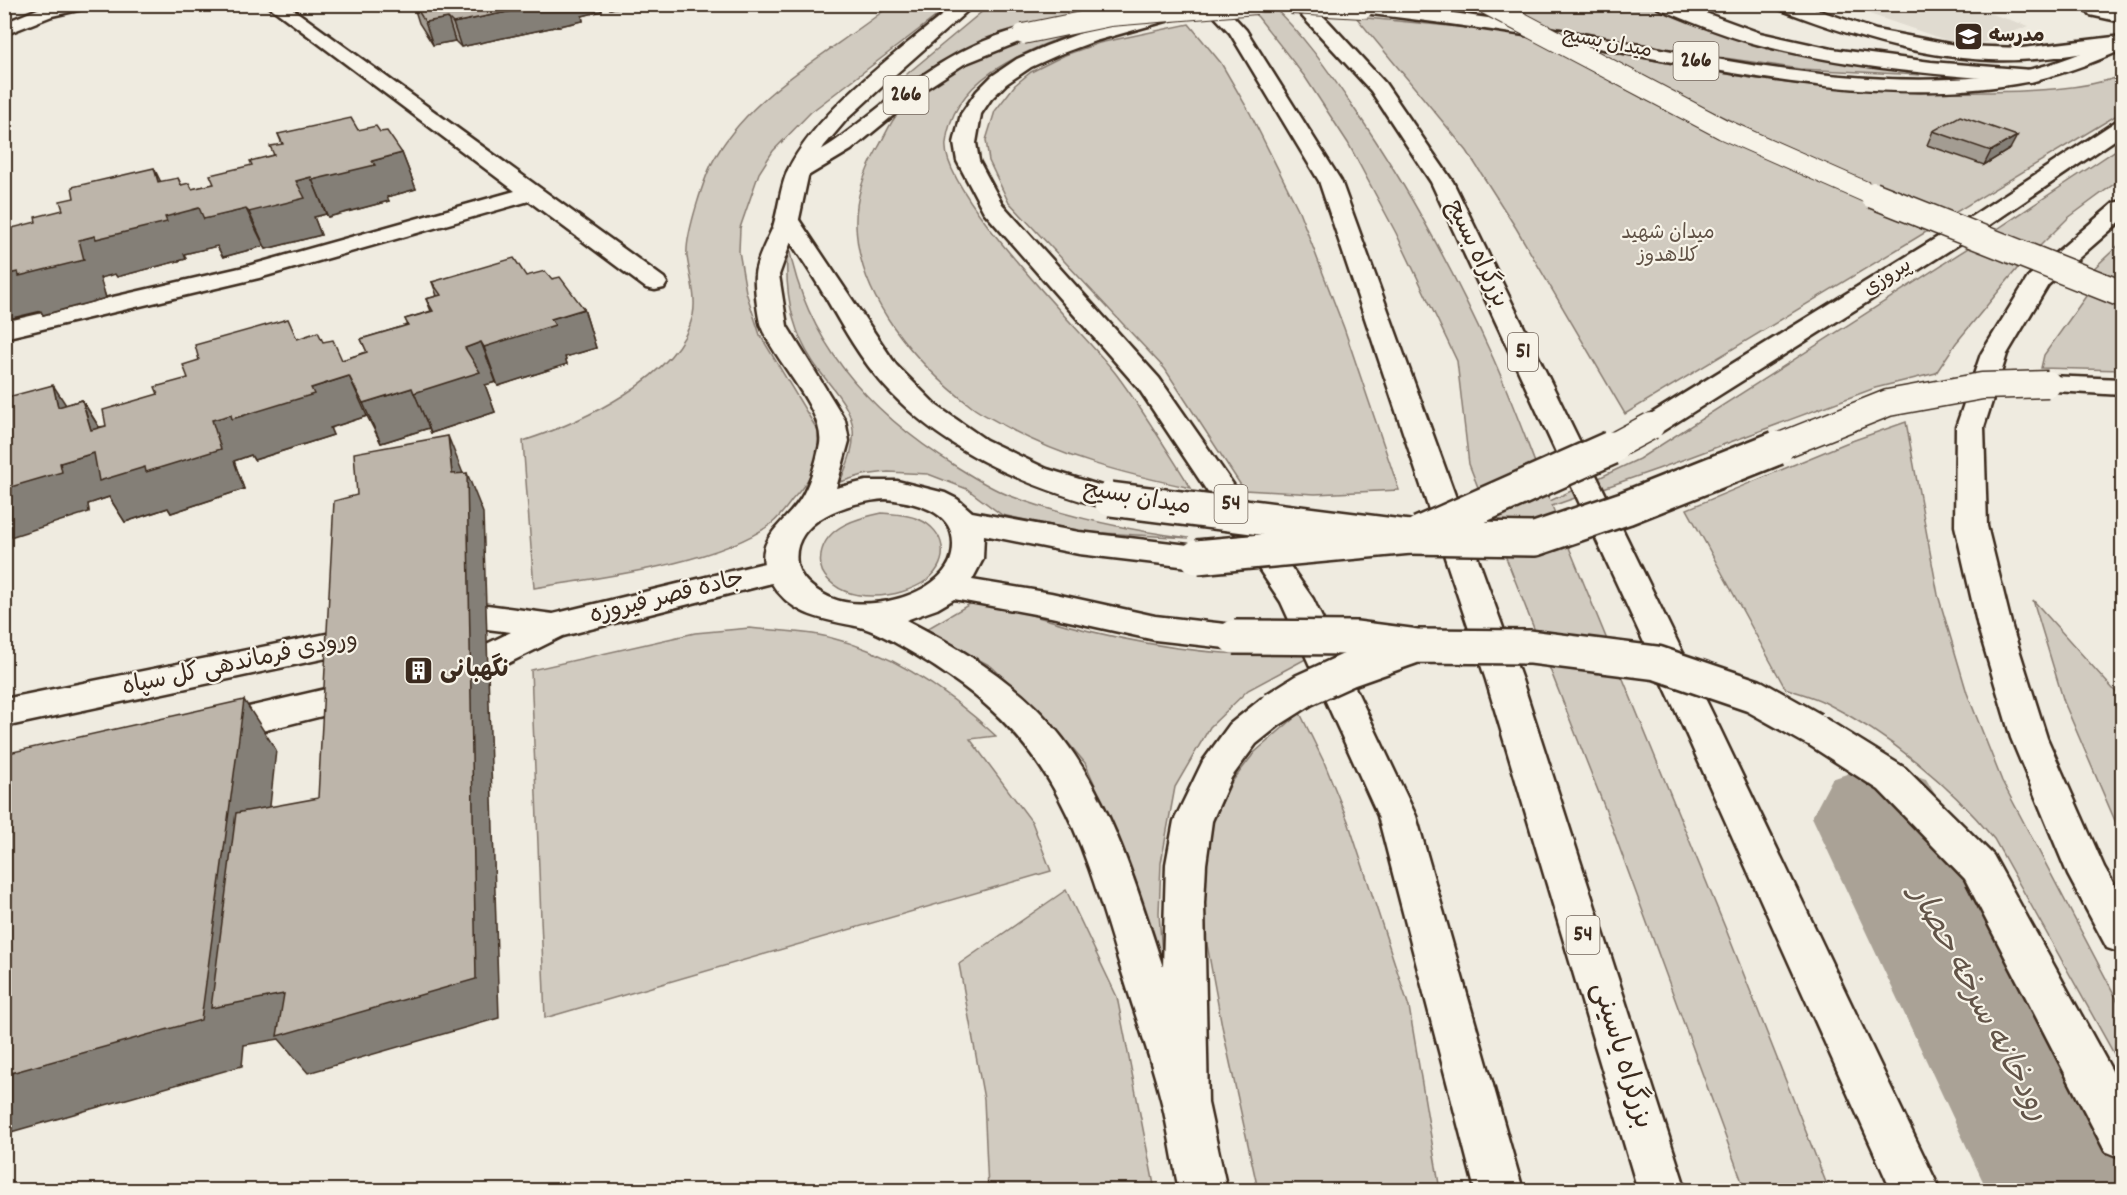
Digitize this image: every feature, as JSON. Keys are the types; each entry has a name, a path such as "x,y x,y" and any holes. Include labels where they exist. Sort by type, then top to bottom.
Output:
{"main road":[{"path":"4,30 46,12 81,4"},
{"path":"274,4 654,283"},
{"path":"806,514 830,501 857,492 886,489 912,492 937,501 960,520 967,531 971,551 963,569 948,587 926,602 897,611 866,616 836,613 811,603 791,588 781,570 780,550 789,530 806,514 820,493 835,441 831,420 774,326 767,275 787,219 798,172 815,143 840,115 890,69 968,4"},
{"name":"266","path":"798,172 843,145 917,86 957,60 1023,34 1055,25 1129,12 1256,4"},
{"name":"میدان بسیج","path":"1291,4 1363,8 1505,25 1790,77 1935,85 1989,82 2031,76"},
{"name":"بزرگراه بسیج","path":"1299,4 1322,25 1378,87 1442,182 1702,729 1916,1191"},
{"path":"1486,4 1723,129 1903,208 2122,294"},
{"path":"1664,4 1755,37 1817,52 1915,67 2031,76"},
{"path":"1782,4 1834,24 1892,41 1957,52 2022,54 2122,43"},
{"name":"بزرگراه یاسینی","path":"1207,6 1237,30 1330,181 1504,680 1662,1191"},
{"name":"54","path":"1207,6 1088,36 1024,63 991,88 972,114 965,143 968,161 992,207 1149,384 1296,599 1397,816 1499,1191"},
{"path":"2096,11 2122,17"},
{"name":"266","path":"2031,76 2086,60 2122,43"},
{"name":"پیروزی","path":"1410,537 1591,458 1651,426 1971,227 2122,126"},
{"path":"4,330 250,273 532,193"},
{"path":"2122,208 2038,281 1994,354 1970,427 1971,526 2009,672 2029,738 2088,876 2122,935"},
{"name":"میدان بسیج","path":"787,219 859,333 886,371 927,412 976,446 1036,476 1110,499 1410,537"},
{"path":"960,520 1079,543 1197,557 1410,537 1534,539 1626,508 1888,402 1982,386 2048,384 2122,387"},
{"name":"جاده قصر فیروزه","path":"553,626 781,570"},
{"path":"948,587 1155,628 1234,637 1357,638 1416,646 1530,647 1657,663 1754,696 1813,729 1892,779 1979,867 2122,1135"},
{"path":"866,616 902,631 986,686 1024,719 1044,741 1086,805 1105,849 1185,1102 1203,1191"},
{"name":"ورودی فرماندهی کل سپاه","path":"4,713 441,622 488,617 553,626"},
{"path":"184,735 468,668 553,626"},
{"path":"1185,1102 1184,903 1186,864 1193,821 1216,771 1244,734 1274,709 1304,690 1348,670 1416,646"}],"shaded area":[{"name":"مدرسه","path":"1843,5 1963,5 2029,26 1969,48"}],"green space":[{"path":"891,5 951,5 811,112 773,151 759,173 740,228 739,251 746,292 760,335 818,431 818,452 810,476 777,519 748,538 690,559 657,567 534,588 523,441 571,423 597,410 647,378 668,359 684,338 693,315 694,300 687,247 697,205 716,156 732,132 773,91"},
{"path":"990,5 1144,5 975,46 927,72 860,127 907,74"},
{"path":"1244,5 1271,5 1293,27 1333,78 1391,165 1428,228 1478,325 1550,501 1639,459 1971,246 2021,264 1956,343 1936,373 1875,388 1552,506 1727,932 1829,1190 1745,1190 1606,811 1492,522 1487,523 1491,521 1469,464 1457,361 1396,233 1348,143 1305,77 1258,17"},
{"path":"1390,5 1471,5 1491,16"},
{"path":"1503,5 1650,5 1713,30 1770,47 1806,56 1920,75 1800,69 1697,54 1539,24"},
{"name":"میدان شهید کلاهدوز","path":"1356,17 1522,33 1648,101 1931,229 1625,414 1516,228 1467,151"},
{"path":"1189,24 1221,63 1250,113 1299,211 1344,328 1399,490 1315,494 1244,490 1165,369 1008,201 989,161 986,140 995,111 1015,85 1031,72 1065,55 1099,43"},
{"path":"1081,30 1016,57 978,83 962,100 952,120 946,143 950,165 965,194 988,226 1116,374 1191,488 1118,471 1071,456 1025,437 976,410 951,390 911,350 879,303 867,278 859,252 856,215 862,185 890,125 909,101 948,72 992,50 1023,40"},
{"path":"1578,46 1742,77 1821,87 1869,90 1988,92 2038,90 2073,87 2122,76 2122,112 1948,217 1761,135"},
{"path":"2122,146 2122,178 2068,218 2035,251 1990,234"},
{"path":"788,242 797,278 810,312 827,343 847,372 871,399 926,447 988,486 1030,503 1097,522 1189,538 1085,532 1002,515 967,489 928,474 888,472 863,475 840,482 852,450 853,429 843,402 813,362 798,334 788,288"},
{"path":"2122,242 2122,284 2090,272"},
{"path":"2089,292 2122,304 2122,370 2041,368 2044,355"},
{"path":"1906,422 1938,595 1967,693 2002,781 2122,1009 2122,1068 1994,839 1937,780 1894,745 1824,702 1785,688 1687,509 1846,443"},
{"path":"882,513 914,517 935,531 942,547 940,564 927,580 903,591 874,596 846,592 835,585 822,571 821,554 824,544 829,536 844,525"},
{"path":"980,598 1040,618 1100,634 1162,646 1254,654 1347,647 1313,655 1248,690 1210,727 1175,787 1161,863 1159,913 1164,982 1125,852 1085,763 1049,720 991,666 925,630"},
{"path":"2033,600 2122,699 2122,837 2064,702"},
{"path":"750,628 809,633 851,644 896,663 959,704 996,736 970,739 1032,822 1051,871 545,1018 531,670 695,633"},
{"path":"1300,713 1324,762 1348,821 1409,1007 1440,1190 1258,1190 1222,1026 1206,939 1202,874 1211,827 1231,783 1255,752"},
{"path":"1066,890 1117,997 1155,1190 988,1190 984,1099 959,964"}],"building":[{"path":"414,4 547,4 453,23 448,18 425,22"},
{"path":"1960,116 2017,136 1991,151 1933,131"},
{"path":"351,118 358,130 376,126 380,132 387,131 402,153 372,161 375,165 312,180 311,177 296,181 305,198 249,212 246,209 204,219 199,208 165,217 167,222 96,239 95,236 79,240 84,260 19,276 18,272 4,275 4,230 36,222 35,217 63,210 60,201 74,198 72,187 154,168 158,182 178,178 181,185 189,183 192,189 214,184 210,175 252,165 250,161 274,155 270,146 283,144 278,134"},
{"path":"514,258 526,276 545,271 552,279 560,277 584,309 551,319 555,325 484,347 481,342 465,348 480,372 414,393 412,388 363,403 349,376 311,388 314,394 232,419 231,415 212,420 221,449 146,472 145,467 99,481 94,453 60,463 62,472 4,489 4,398 53,385 58,407 82,400 91,430 106,426 103,410 158,394 155,387 188,378 183,365 199,360 195,345 288,319 297,339 318,332 323,342 333,340 342,360 367,352 361,339 408,325 405,319 433,311 426,299 441,295 432,282"},
{"path":"448,436 452,474 467,473 476,979 277,1036 284,994 211,1008 236,813 318,798 334,501 357,495 354,453"},
{"path":"244,700 201,1020 4,1075 4,754"}],"waterway":[{"name":"رودخانه سرخه حصار","path":"1879,817 2074,1190"}],"place":[{"name":"مدرسه","path":"1968,37"},
{"name":"نگهبانی","path":"419,671"}]}
